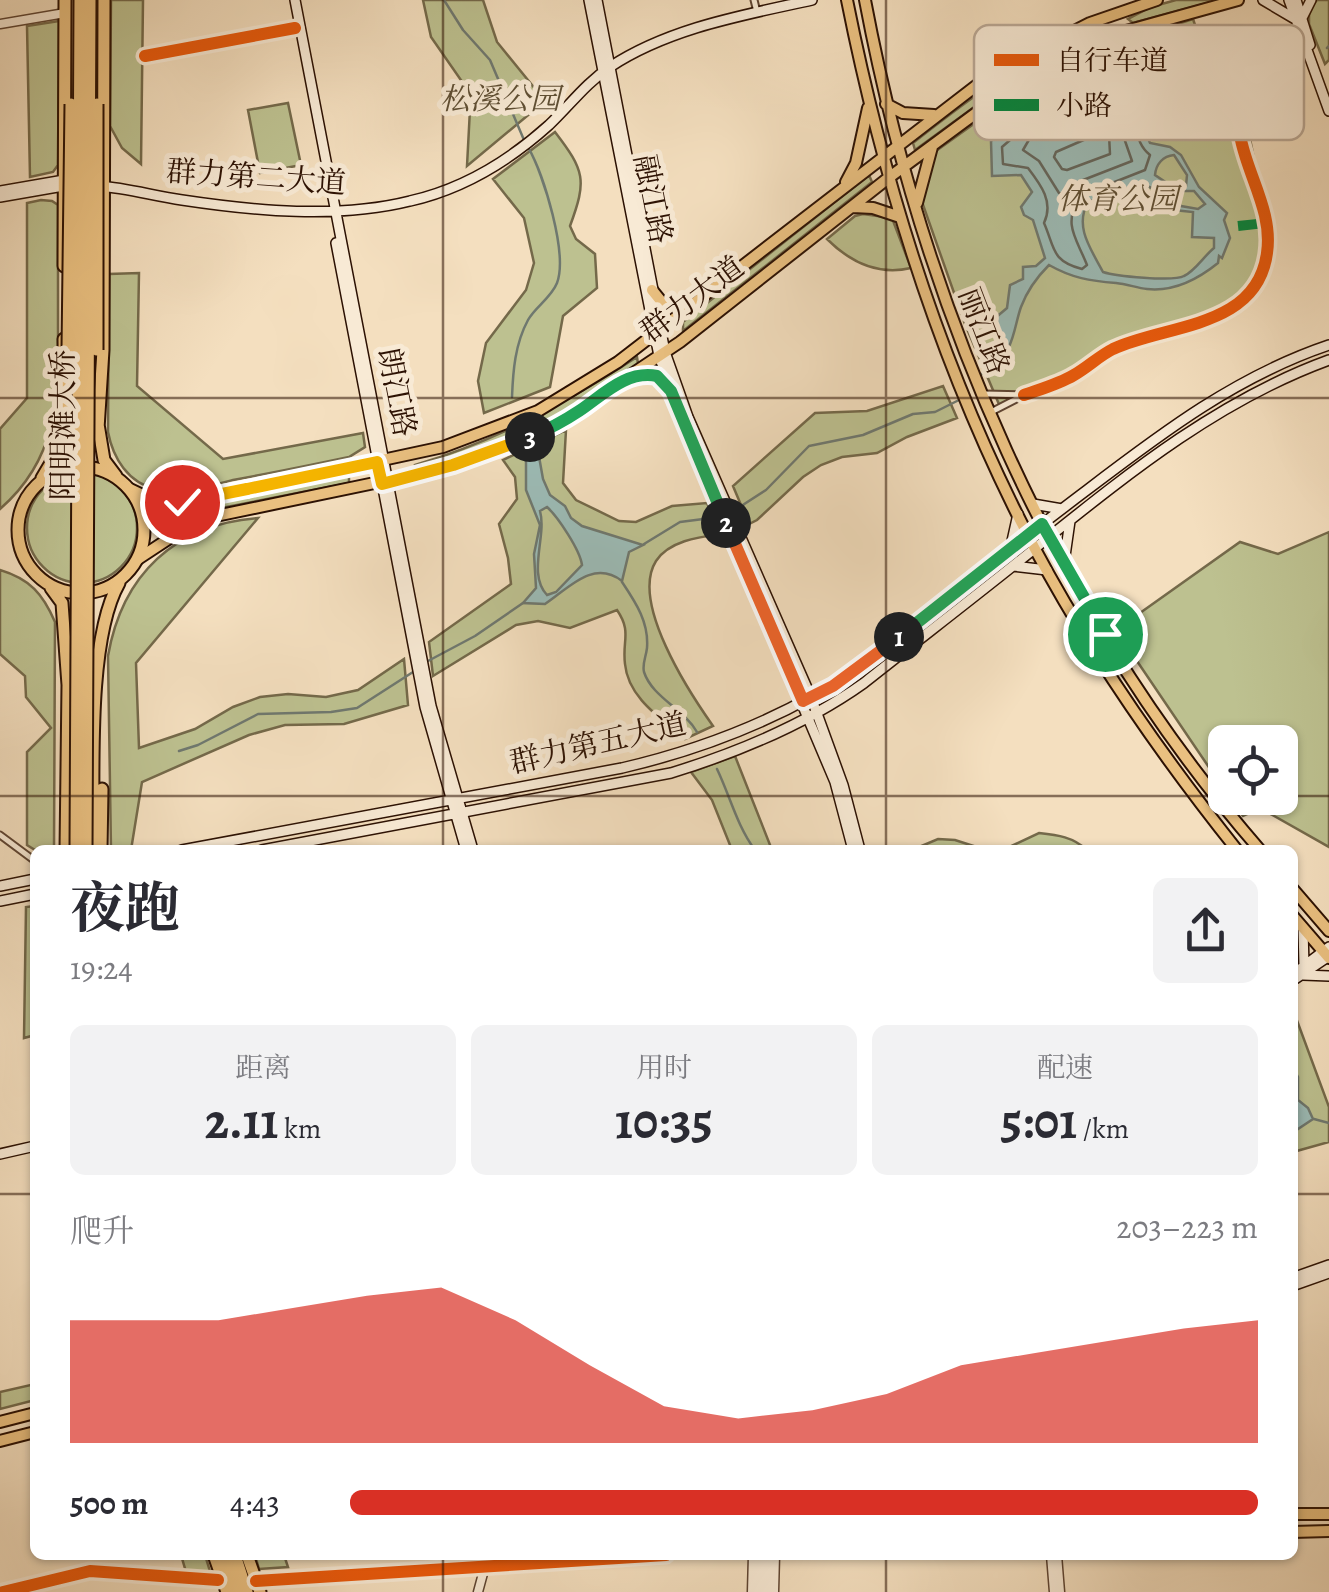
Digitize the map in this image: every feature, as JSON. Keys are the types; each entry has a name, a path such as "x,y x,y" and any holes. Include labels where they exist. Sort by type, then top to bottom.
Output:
{"highway":[{"name":"阳明滩大桥","path":"76,845 80,0"},
{"name":"阳明滩大桥","path":"90,845 93,0"},
{"path":"90,845 100,654 110,604 121,580 138,559 144,538 143,516 124,483 104,460 98,429 93,0"},
{"path":"98,429 103,350 104,0"},
{"path":"65,10 65,419"},
{"path":"63,845 62,603 25,560 18,533 23,504 55,456 69,391 72,78 80,15"},
{"path":"40,482 58,471 79,467 100,470 124,483"},
{"path":"48,584 80,594 102,590 121,580"},
{"path":"63,845 68,685 64,653"},
{"path":"100,654 102,845"},
{"path":"214,1560 222,1588"},
{"path":"226,1560 236,1592"},
{"path":"239,1560 255,1589"},
{"path":"246,1560 255,1589"}],"main road":[{"name":"朗江路","path":"292,0 332,208"},
{"name":"朗江路","path":"292,0 424,686 469,845"},
{"name":"融江路","path":"589,0 652,290 657,332"},
{"name":"融江路","path":"597,0 605,67 671,391 723,506"},
{"name":"群力第二大道","path":"0,194 63,182 104,183 206,203 332,208 384,206 424,198 463,183 505,157 605,67 755,7 788,0"},
{"name":"群力第二大道","path":"755,7 812,0"},
{"name":"丽江路","path":"847,0 887,179 930,309 966,401 1035,549 1094,650 1184,784 1233,845"},
{"name":"丽江路","path":"864,0 903,167 945,302 990,413 1042,524 1152,706 1199,774 1256,845"},
{"name":"群力大道","path":"1087,25 1157,0"},
{"name":"群力大道","path":"1145,25 1238,0"},
{"path":"1263,0 1299,18"},
{"path":"1293,0 1301,25"},
{"path":"1299,18 1311,0"},
{"path":"1128,9 1125,22 1130,25"},
{"path":"1098,20 1109,25"},
{"path":"1304,35 1329,111"},
{"path":"856,46 873,42"},
{"path":"1316,71 1329,96"},
{"name":"群力大道","path":"124,483 151,499 196,500 454,444 538,411 572,393 657,332 974,88"},
{"path":"842,188 856,163 869,102"},
{"path":"886,104 913,115 935,115"},
{"name":"群力大道","path":"138,559 206,518 386,482 508,447 544,431 662,354 974,114"},
{"path":"916,209 934,144"},
{"path":"852,206 900,217"},
{"path":"652,290 664,306 693,304"},
{"name":"群力第五大道","path":"209,845 622,768 715,741 807,699 863,666 1062,508 1196,410 1263,372 1329,345"},
{"name":"融江路","path":"662,354 731,526 807,699 854,845"},
{"name":"群力第五大道","path":"288,845 654,776 723,756 813,716 864,683 1140,465 1264,387 1329,360"},
{"path":"624,380 654,374 671,391"},
{"path":"196,500 166,511 164,522 173,527 206,518"},
{"path":"1033,504 1062,508"},
{"path":"1010,550 1018,514"},
{"path":"1064,563 1070,520"},
{"path":"1013,566 1048,570"},
{"path":"0,886 30,880"},
{"path":"1298,894 1324,918 1329,930"},
{"path":"0,901 30,895"},
{"path":"1298,922 1328,954 1298,974"},
{"path":"1298,974 1303,928"},
{"path":"1298,974 1329,976"},
{"path":"0,1157 30,1150"},
{"path":"1298,1276 1329,1266"},
{"path":"1298,1284 1329,1274"},
{"path":"0,1422 30,1415"},
{"path":"0,1440 30,1433"},
{"path":"1298,1514 1329,1514"},
{"path":"1298,1532 1329,1531"},
{"path":"760,1560 763,1592"}],"street":[{"path":"0,25 65,10"},
{"path":"145,56 295,28"},
{"path":"990,413 1074,375 1099,357 1132,342 1214,318 1238,304 1252,289 1268,254 1268,231 1242,140"},
{"path":"982,394 1024,395"},
{"path":"0,835 30,856"},
{"path":"255,1589 486,1560 478,1592"},
{"path":"763,1592 773,1560"},
{"path":"1054,1560 1057,1592"},
{"path":"3,1592 90,1571 222,1588"}],"green space":[{"path":"111,0 143,0 141,164 122,148 110,126"},
{"name":"松溪公园","path":"423,0 483,0 497,42 545,101 467,166 470,109 463,83 431,37"},
{"path":"1176,0 1218,0 1133,23 1128,19 1151,7"},
{"path":"1317,0 1329,0 1329,60 1325,64 1309,24 1309,8"},
{"path":"59,21 58,165 53,172 30,177 27,26"},
{"path":"974,97 974,107 915,150 913,143"},
{"path":"288,103 301,165 260,173 248,110"},
{"name":"体育公园","path":"974,124 974,140 1250,140 1270,254 1257,286 1239,304 1170,335 1133,339 1109,349 1001,409 965,324 922,202 936,151"},
{"path":"555,132 580,176 579,197 570,226 576,239 595,254 597,288 563,316 550,387 484,413 478,381 486,343 526,290 534,263 524,218 493,179"},
{"path":"869,175 872,182 683,331 683,322"},
{"path":"41,200 58,205 58,350 52,424 34,468 0,509 0,429 27,398 27,203"},
{"path":"863,214 892,218 911,268 887,270 865,265 827,239"},
{"path":"139,273 137,386 223,459 363,433 365,447 349,457 195,489 166,491 137,481 118,460 108,432 109,274"},
{"path":"637,357 638,364 612,382 532,428 476,452 416,470 415,465 530,419"},
{"path":"943,386 957,418 877,453 842,457 821,465 749,524 733,486 815,413 867,411"},
{"path":"566,430 563,483 576,500 619,521 636,522 672,506 707,503 720,534 685,541 669,549 656,561 650,578 656,622 666,646 713,726 685,739 648,707 632,687 625,664 624,624 617,610 570,628 538,621 516,625 433,676 429,642 511,584 499,524 517,499 515,477 503,460"},
{"path":"82,473 103,477 121,489 133,507 137,528 133,549 121,567 103,579 82,583 61,579 43,567 31,549 27,528 31,507 43,489 61,477"},
{"path":"349,476 349,483 211,510 176,524 170,524 168,516 181,509"},
{"path":"258,518 136,663 139,748 195,729 260,697 326,697 358,690 404,659 408,705 344,724 285,725 249,735 142,782 132,845 111,845 108,656 115,627 140,578 157,559 178,543 228,522"},
{"path":"1329,532 1329,847 1272,815 1298,815 1298,725 1208,725 1208,766 1116,630 1240,542 1278,554"},
{"path":"0,570 34,589 55,622 54,845 27,845 27,752 51,728 26,697 25,676 0,654"},
{"path":"735,756 770,845 730,845 712,800 691,772"},
{"path":"1039,833 1065,837 1080,845 1014,845"},
{"path":"938,839 970,845 924,845"},
{"path":"26,907 30,907 30,1036 24,1038"},
{"path":"1298,1023 1329,1107 1329,1142 1298,1151"},
{"path":"30,1385 30,1401 0,1409 0,1392"},
{"path":"182,1560 207,1560 212,1578 187,1575"},
{"path":"256,1560 286,1560 288,1567 259,1569"}],"water":[{"path":"1149,140 1170,147 1181,155 1199,187 1227,213 1224,220 1230,238 1222,258 1219,256 1218,263 1193,279 1176,287 1157,289 1081,278 1049,265 1023,301 1005,354 992,364 989,361 1001,341 994,319 1007,308 1010,285 1023,279 1023,267 1036,266 1045,258 1033,220 1024,215 1021,207 1032,192 1021,175 992,176 991,141","holes":["1174,155 1187,175 1186,186 1176,189 1155,175 1161,161","1141,183 1166,195 1174,210 1193,212 1192,237 1214,238 1214,248 1184,276 1144,278 1103,272 1089,246 1083,229 1088,202","1178,191 1194,191 1205,204 1198,209 1181,206 1175,198"]},
{"path":"538,451 550,495 565,506 571,518 582,526 643,545 629,552 622,581 611,575 591,574 545,604 523,603 536,588 534,554 540,525 526,490 526,457","holes":["547,507 573,543 582,565 556,592 547,595 538,577 540,511"]},
{"path":"1298,1100 1308,1108 1313,1119 1298,1129"}],"waterway":[{"path":"444,0 463,30 490,60 524,140"},
{"path":"512,397 520,338 531,315 557,283 560,270 553,215 528,147"},
{"path":"981,375 992,363"},
{"path":"735,510 766,490 809,446 863,435 913,414 935,412 959,400"},
{"path":"644,544 680,522 719,517"},
{"path":"622,582 644,621 644,669 648,681 697,732"},
{"path":"428,661 475,636 523,603"},
{"path":"179,751 258,714 357,708 413,672"},
{"path":"717,769 752,845"},
{"path":"1314,1119 1329,1123"}],"marked path":[{"path":"1238,226 1266,223"}],"cycle path":[{"path":"145,56 295,28"},
{"path":"1024,395 1068,378 1113,349 1206,320 1246,297 1260,278 1268,238 1264,210 1241,140"},
{"path":"256,1581 587,1560"},
{"path":"3,1592 90,1571 218,1580"}],"route":[{"path":"182,502 377,462 382,484 437,470 508,447 578,412 624,380 654,374 671,391 803,701 863,666 1042,524 1105,634"}]}
